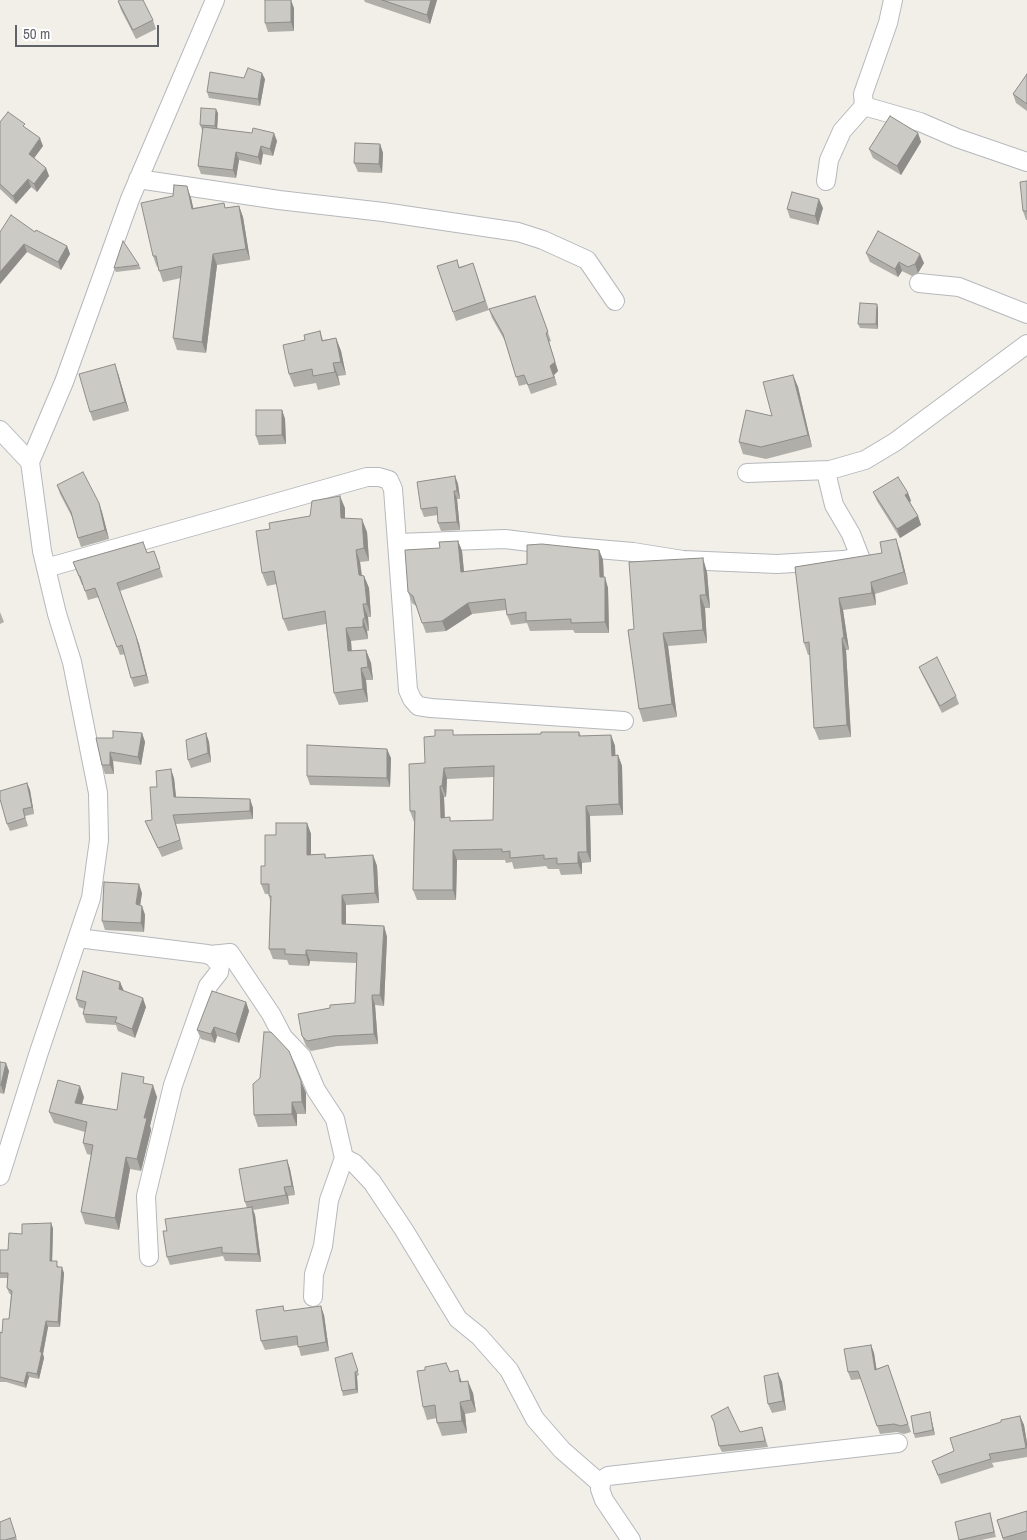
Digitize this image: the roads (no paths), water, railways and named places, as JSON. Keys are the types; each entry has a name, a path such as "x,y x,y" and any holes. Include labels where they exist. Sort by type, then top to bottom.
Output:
{"street":[{"path":"0,1176 39,1052 91,898 99,840 98,793 72,662 57,614 42,551 30,462 64,382 138,178 215,0"},
{"path":"826,181 829,160 842,131 864,106 863,94 888,24 893,0"},
{"path":"864,106 920,122 957,138 1027,162"},
{"path":"138,178 279,200 383,212 518,232 543,240 587,260 615,301"},
{"path":"919,283 959,287 1027,314"},
{"path":"747,473 830,470 865,460 895,442 1027,344"},
{"path":"0,430 30,462"},
{"path":"398,543 505,539 634,552 683,560 777,564 843,560 860,557 851,534 834,505 827,476 830,470"},
{"path":"46,568 367,477 379,477 389,480 394,489 408,690 412,700 418,706 624,721"},
{"path":"78,938 210,956 230,954 271,1014 283,1037 302,1057 316,1090 335,1119 344,1158 329,1200 323,1246 314,1274 313,1297"},
{"path":"149,1257 146,1196 173,1085 208,986 219,972 220,966 210,956"},
{"path":"344,1158 354,1163 372,1182 404,1230 458,1319 479,1336 509,1370 536,1418 562,1450 601,1484"},
{"path":"631,1540 604,1500 600,1489 602,1480 608,1476 898,1443"}]}
